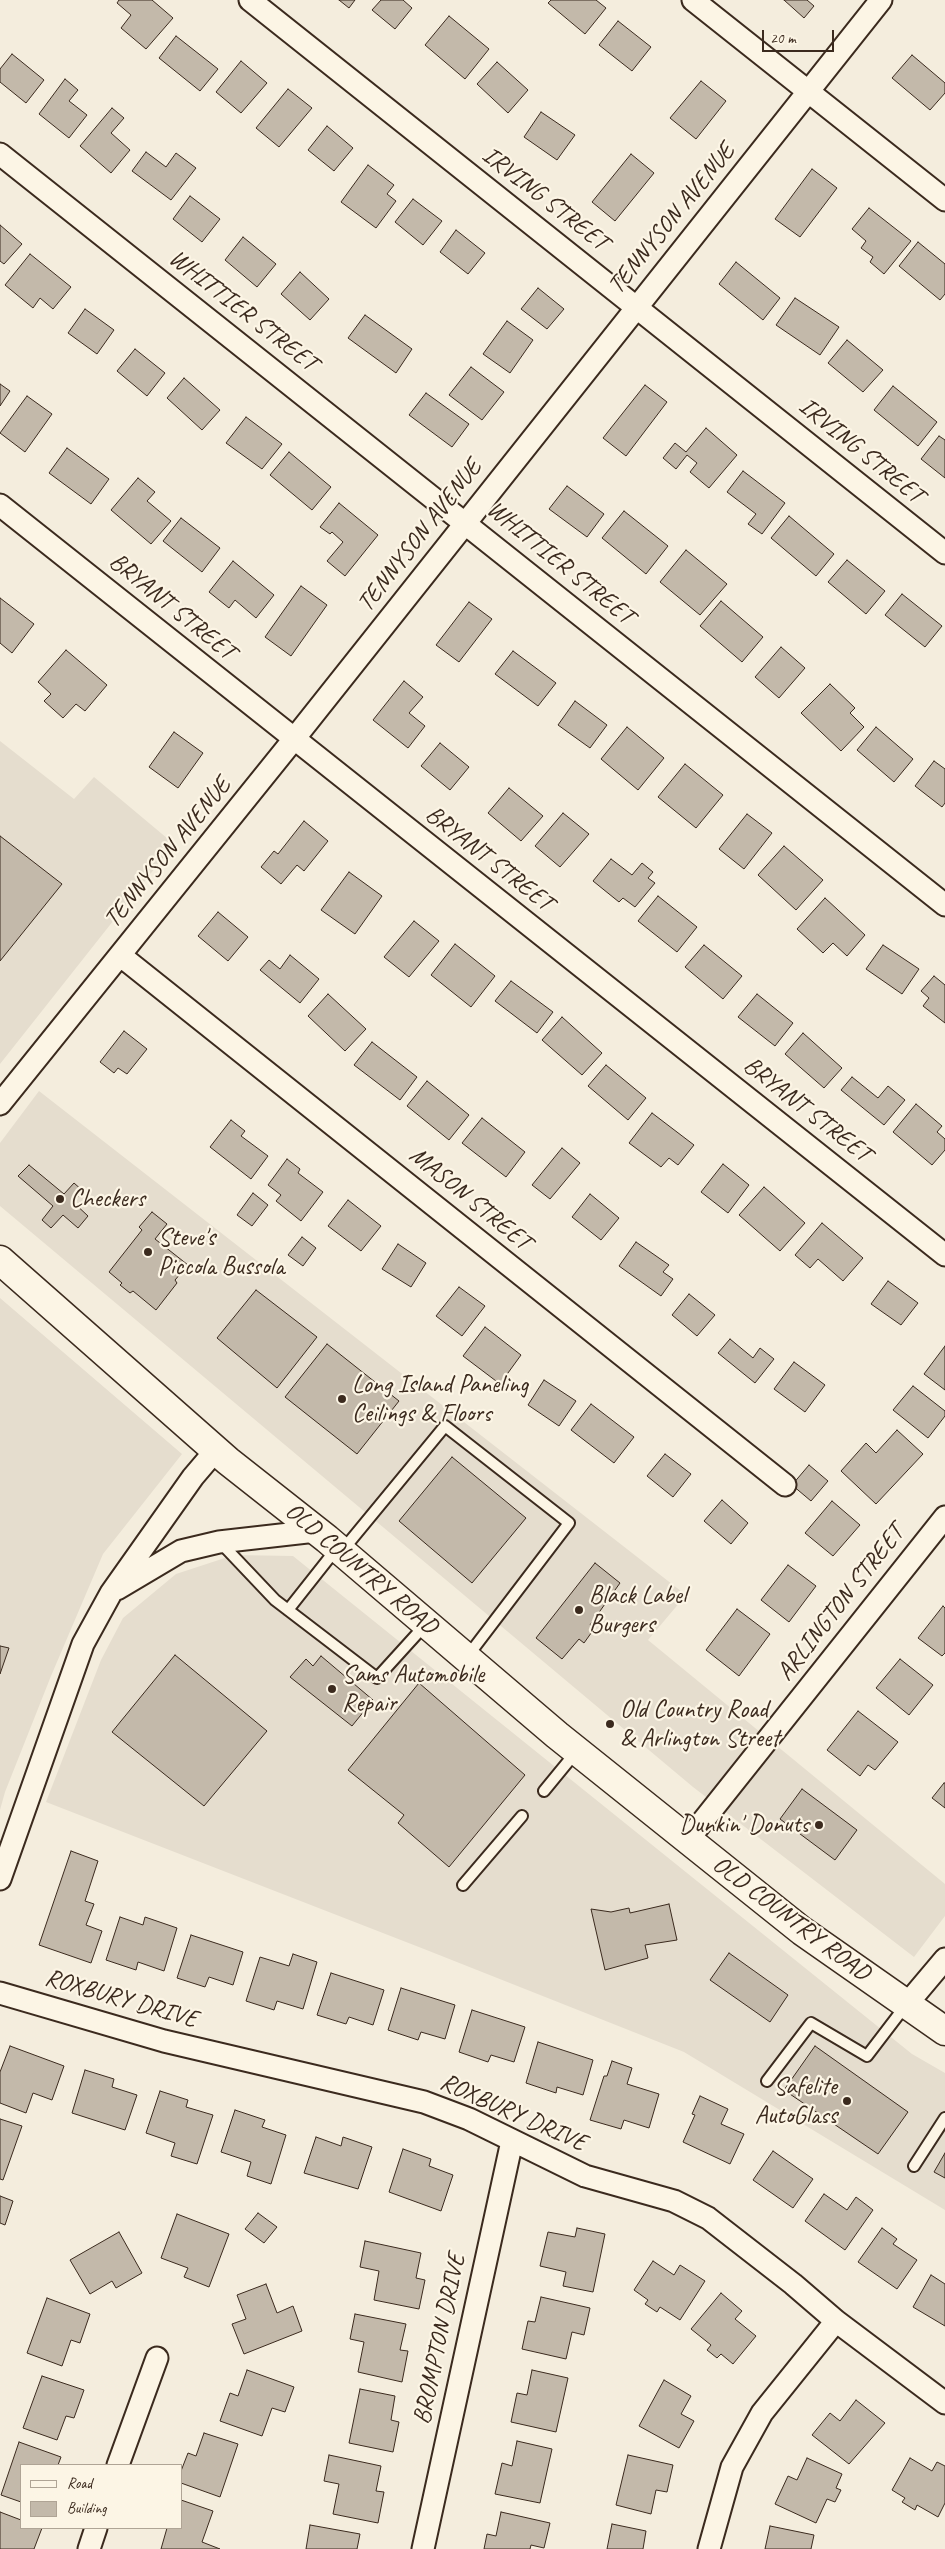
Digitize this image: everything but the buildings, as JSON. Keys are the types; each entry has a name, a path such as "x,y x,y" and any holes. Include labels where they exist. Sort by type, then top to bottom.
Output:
{"main road":[{"name":"OLD COUNTRY ROAD","path":"0,1260 216,1450 340,1550 576,1751 802,1931 945,2031"}],"street":[{"name":"IRVING STREET","path":"250,0 945,553"},
{"path":"693,0 945,200"},
{"name":"TENNYSON AVENUE","path":"0,1104 54,1034 121,956 881,0"},
{"name":"WHITTIER STREET","path":"0,154 945,905"},
{"name":"BRYANT STREET","path":"0,505 945,1255"},
{"name":"MASON STREET","path":"121,956 785,1485"},
{"path":"0,1879 83,1644 111,1593 193,1477 216,1450"},
{"name":"ARLINGTON STREET","path":"687,1841 945,1517"},
{"path":"111,1593 181,1551 219,1542 316,1531"},
{"path":"907,2004 945,1959"},
{"name":"ROXBURY DRIVE","path":"0,1993 164,2042 424,2102 469,2119 585,2176 674,2201 708,2218 793,2284 836,2321 945,2403"},
{"name":"BROMPTON DRIVE","path":"423,2549 512,2141"},
{"path":"709,2549 732,2467 762,2413 836,2321"},
{"path":"118,2464 157,2358"},
{"path":"89,2549 96,2529"}],"lane":[{"path":"288,1610 445,1426 569,1524 466,1657"},
{"path":"219,1542 275,1600 378,1678 426,1623"},
{"path":"544,1791 576,1751"},
{"path":"463,1884 522,1816"},
{"path":"767,2082 811,2023 867,2056 907,2004"},
{"path":"914,2166 945,2118"}],"shaded area":[{"path":"0,741 74,799 94,777 174,844 0,1064"},
{"path":"39,1091 686,1595 648,1640 945,1884 945,1916 914,1957 693,1787 0,1206 0,1143"},
{"path":"0,1298 182,1454 103,1554 51,1676 5,1792 0,1810"},
{"path":"234,1555 293,1556 912,2054 945,2073 945,2210 684,2052 46,1802 101,1660 123,1618 176,1574"}],"place":[{"name":"Checkers","path":"60,1199"},
{"name":"Steve's Piccola Bussola","path":"148,1252"},
{"name":"Long Island Paneling Ceilings & Floors","path":"342,1399"},
{"name":"Black Label Burgers","path":"579,1610"},
{"name":"Sams Automobile Repair","path":"332,1689"},
{"name":"Old Country Road & Arlington Street","path":"610,1724"},
{"name":"Dunkin' Donuts","path":"819,1825"},
{"name":"Safelite AutoGlass","path":"847,2101"}]}
